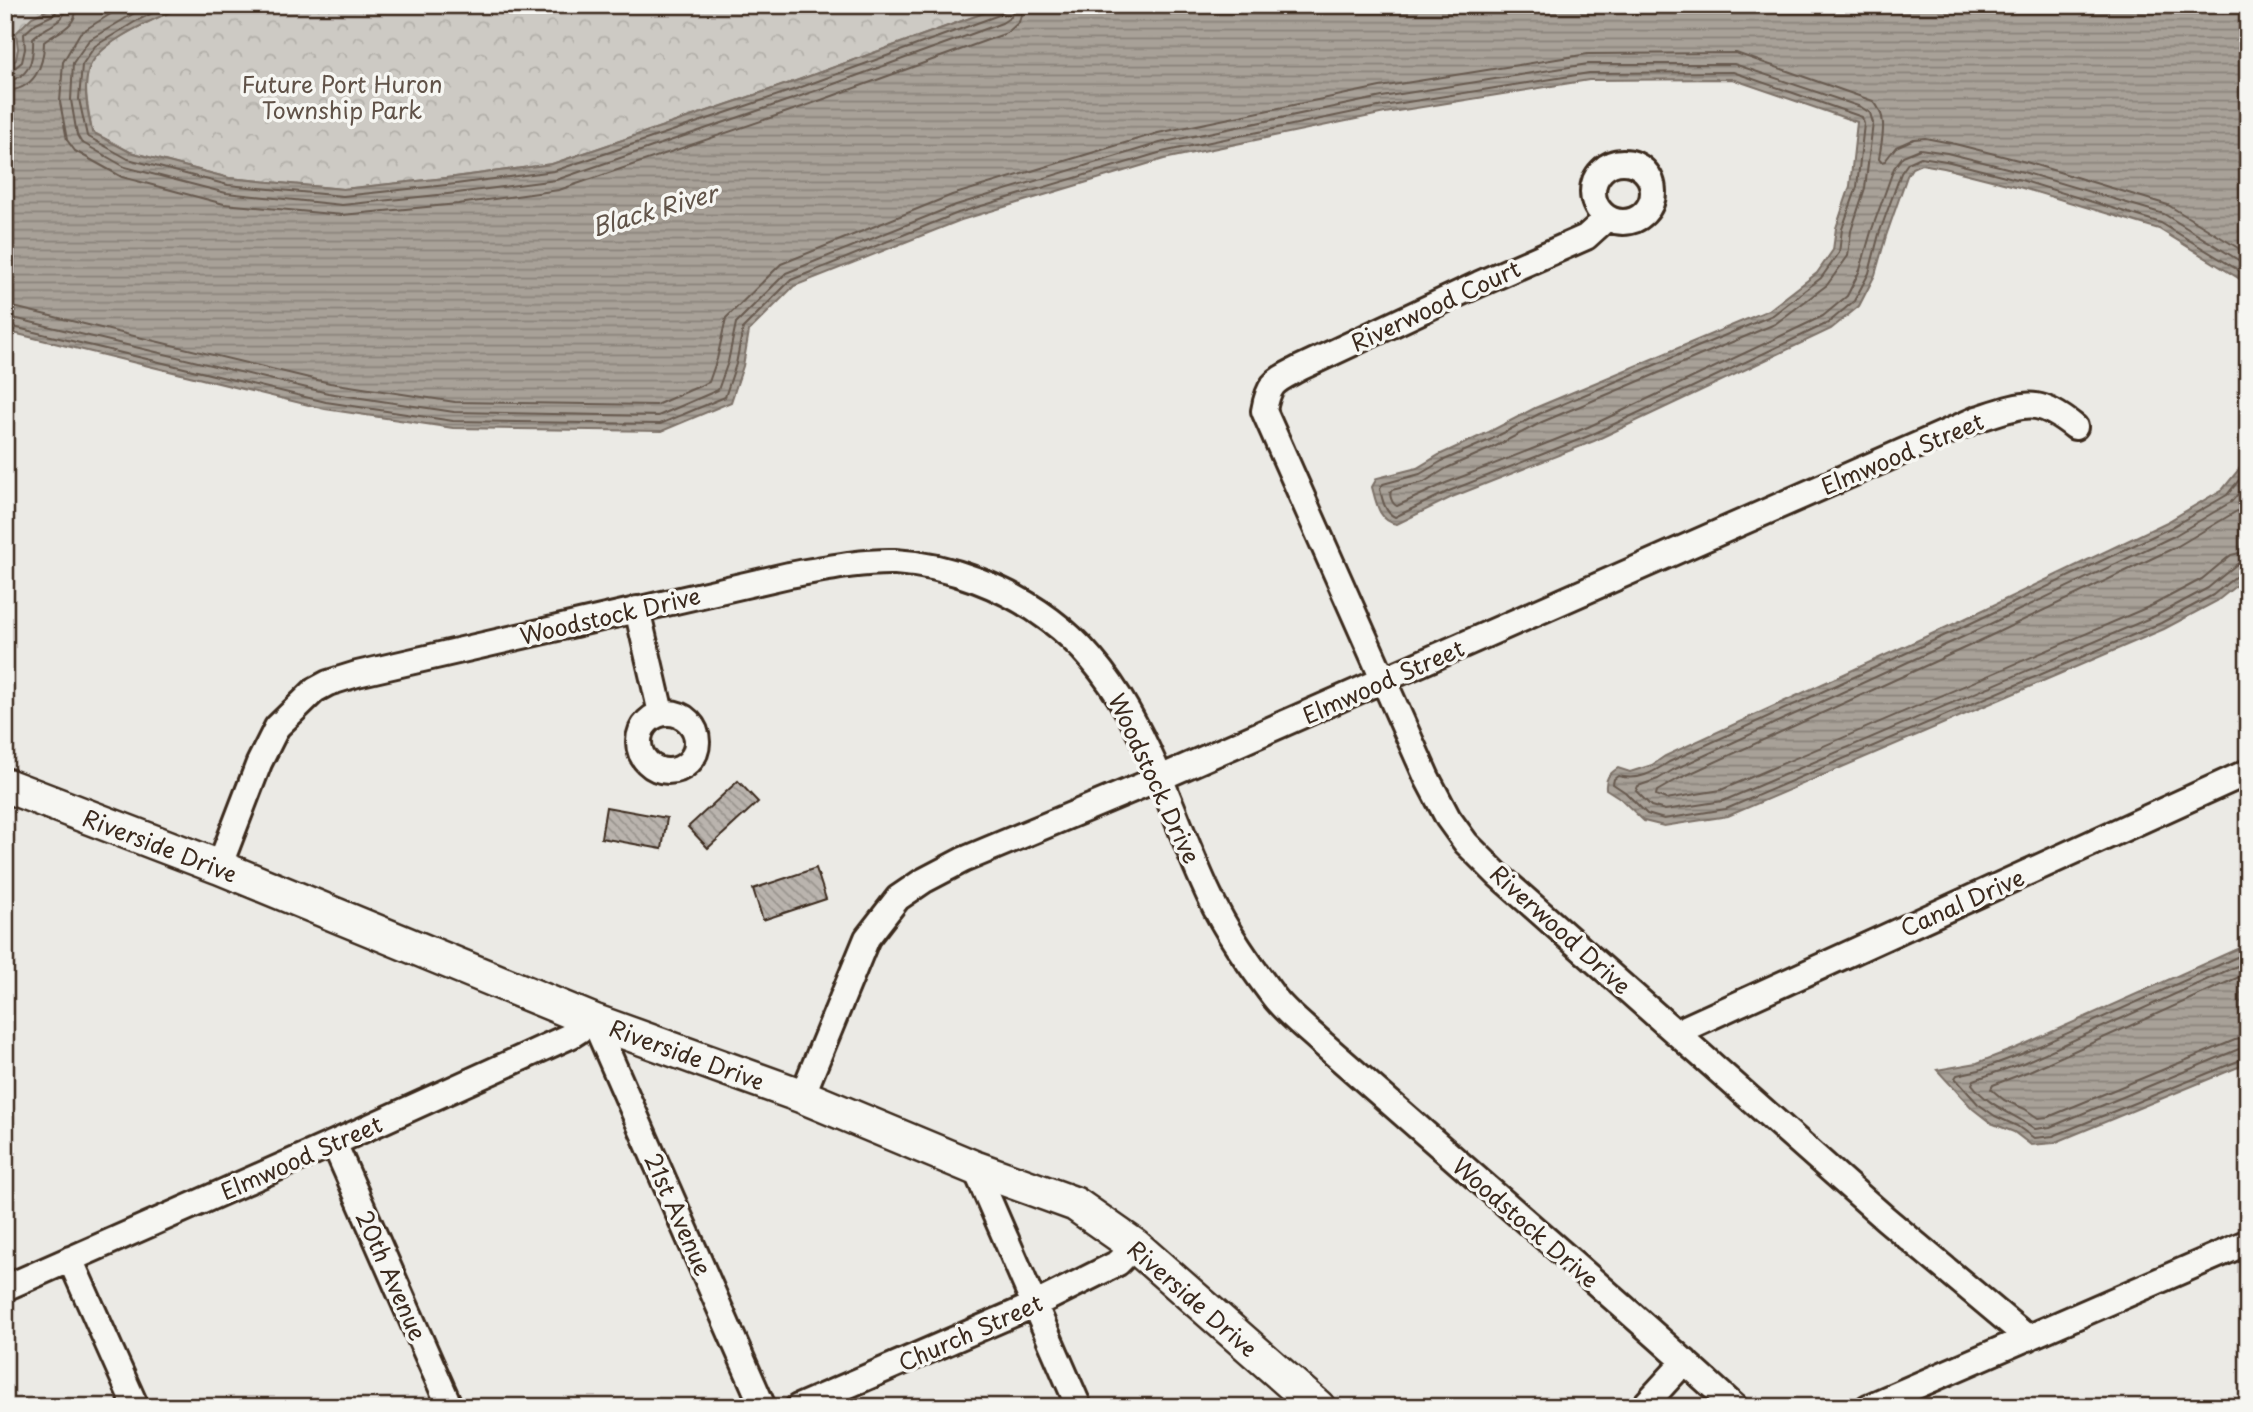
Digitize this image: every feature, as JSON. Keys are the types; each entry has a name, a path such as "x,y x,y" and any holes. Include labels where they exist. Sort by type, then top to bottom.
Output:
{"street":[{"name":"Riverwood Court","path":"1267,396 1274,382 1300,368 1586,237 1607,218"},
{"name":"Riverwood Drive","path":"1267,396 1264,411 1427,778 1448,818 1466,842 1498,875 1886,1219 2028,1338"},
{"name":"Elmwood Street","path":"802,1096 867,938 898,898 923,881 963,860 1160,778 1977,419 2006,410 2036,406 2076,427"},
{"name":"Woodstock Drive","path":"219,867 259,763 277,727 315,690 328,682 789,575 848,565 894,562 924,565 953,573 1024,602 1049,619 1072,638 1112,684 1135,723 1210,899 1232,939 1276,1000 1735,1407"},
{"path":"637,609 661,713"},
{"name":"Canal Drive","path":"1677,1032 2248,772"},
{"name":"Riverside Drive","path":"5,785 219,867 594,1021 802,1096 975,1168 1075,1204 1135,1246 1318,1407"},
{"name":"Elmwood Street","path":"5,1288 334,1143 572,1035 594,1021"},
{"name":"21st Avenue","path":"594,1021 763,1407"},
{"name":"20th Avenue","path":"334,1143 450,1407"},
{"path":"975,1168 1079,1407"},
{"path":"1868,1407 2248,1242"},
{"name":"Church Street","path":"799,1407 1034,1306 1118,1263 1135,1246"},
{"path":"70,1259 136,1407"},
{"path":"1643,1407 1685,1361"}],"green space":[{"path":"5,5 57,5 38,15 18,49 16,60 5,67"},
{"name":"Future Port Huron Township Park","path":"186,5 1006,5 793,82 552,164 343,189 229,178 130,152 92,132 86,86 93,60 102,50 130,32"}],"water":[{"name":"Black River","path":"57,5 186,5 115,41 93,61 86,87 92,132 130,152 229,178 343,189 552,164 793,82 1006,5 2248,5 2248,284 2159,229 2019,187 1921,164 1912,168 1907,176 1875,275 1859,306 1831,329 1594,441 1452,497 1397,524 1391,522 1382,515 1377,505 1372,487 1377,478 1417,468 1535,408 1769,310 1817,273 1833,250 1836,228 1850,186 1857,122 1732,79 1589,80 1385,113 1164,159 961,220 794,286 749,331 743,366 731,402 662,431 453,428 325,409 5,331 5,67 16,60 16,33 32,17"},
{"path":"2248,458 2248,576 2217,601 2164,629 1728,816 1664,826 1644,821 1620,798 1606,789 1608,777 1618,768 1630,772 1652,765 1665,756 1960,621 2167,522 2223,489"},
{"path":"2248,944 2248,1063 2054,1143 2031,1145 2014,1132 1991,1123 1973,1109 1937,1070 1977,1063 2016,1048"}],"building":[{"path":"738,781 758,802 708,848 688,827"},
{"path":"606,807 667,818 662,849 601,838"},
{"path":"816,868 826,899 763,920 753,889"}]}
